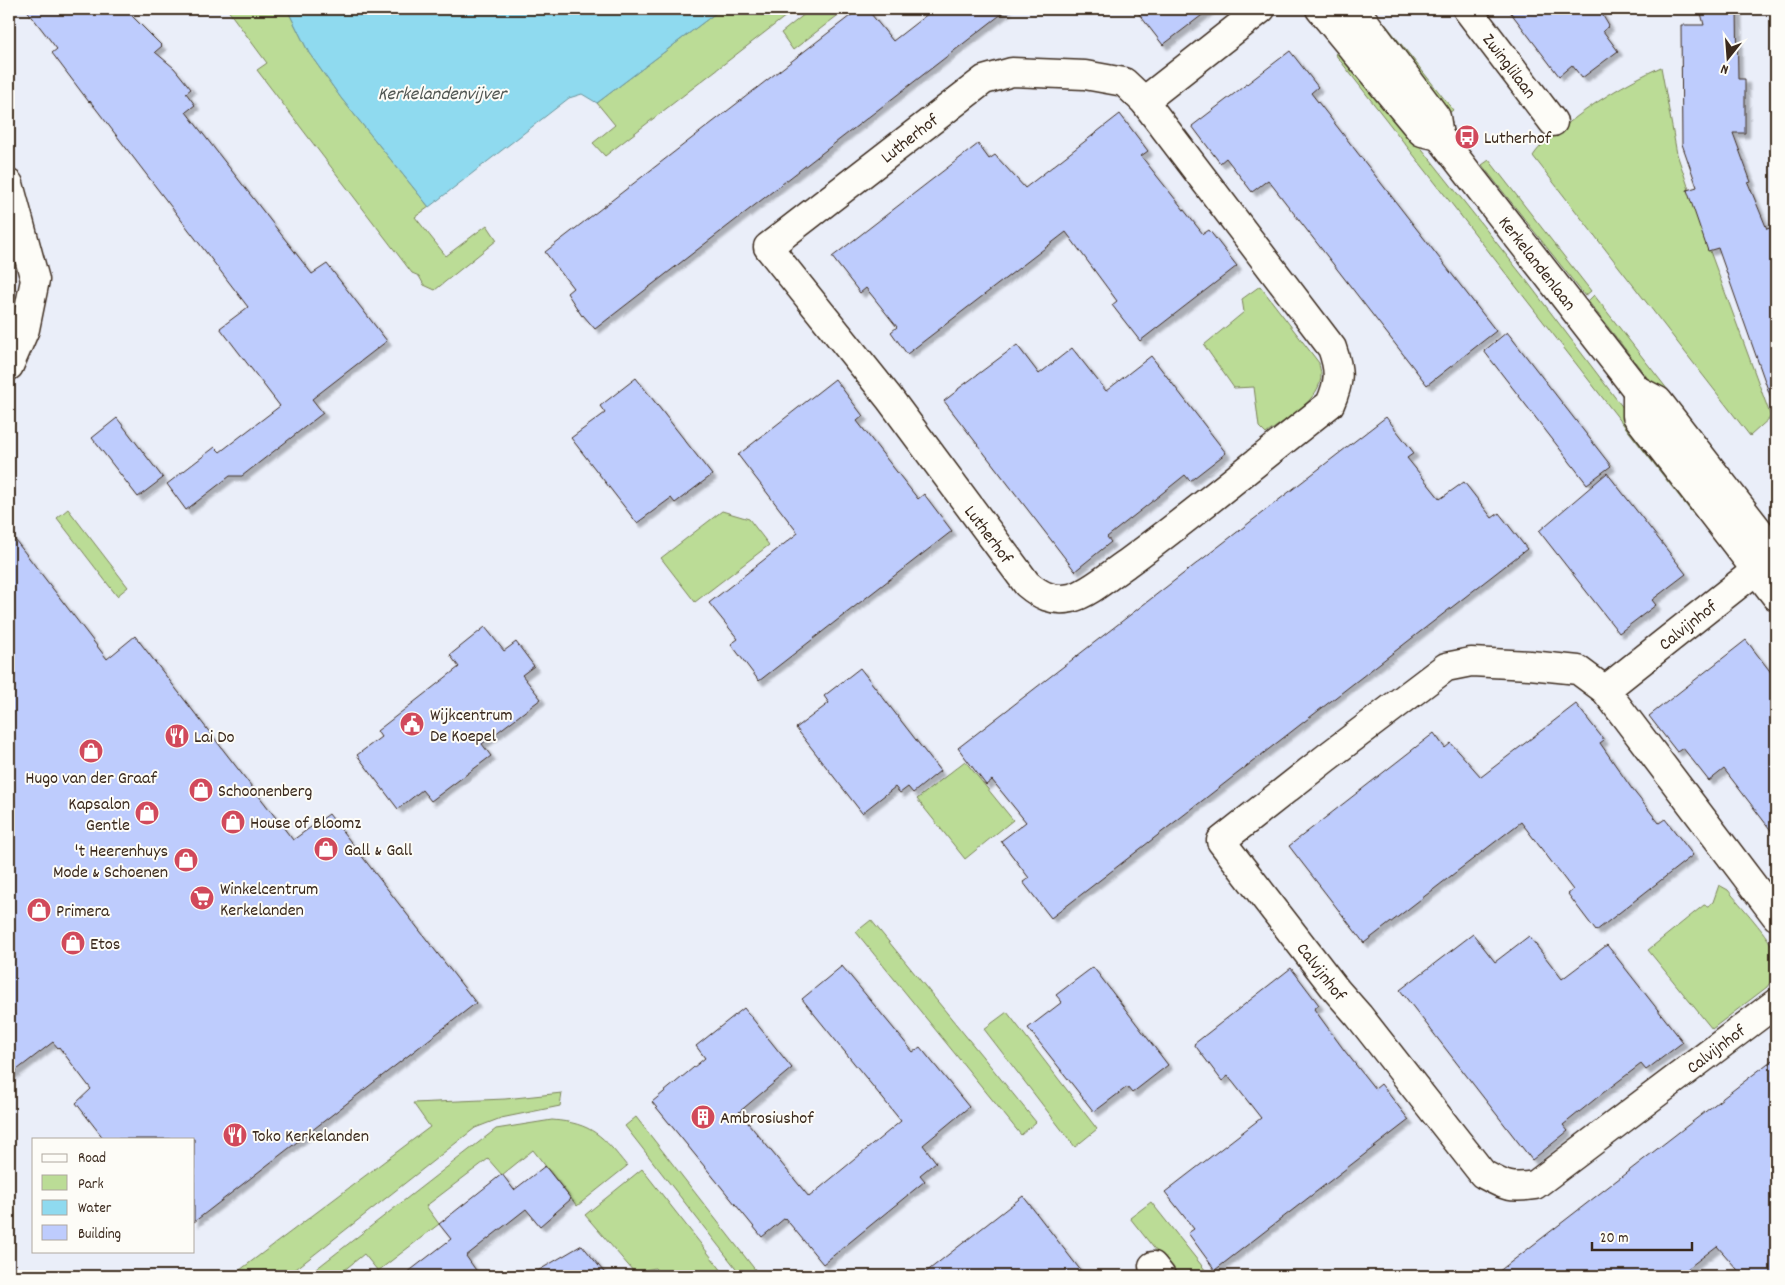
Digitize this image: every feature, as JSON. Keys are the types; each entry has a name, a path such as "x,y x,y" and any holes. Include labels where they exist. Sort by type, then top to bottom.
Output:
{"street":[{"path":"1144,101 1261,9"},
{"name":"Kerkelandenlaan","path":"1320,9 1422,132 1439,136"},
{"name":"Kerkelandenlaan","path":"1355,9 1436,116 1439,136 1637,390 1637,416 1769,559 1776,596"},
{"name":"Zwinglilaan","path":"1467,9 1553,122"},
{"name":"Lutherhof","path":"1012,72 1085,75 1124,82 1144,101 1332,348 1339,366 1338,386 1330,404 1160,540 1092,588 1073,598 1056,600 1039,594 1026,584 889,398 768,247 984,80 1012,72"},
{"path":"9,184 35,280 24,329 9,366"},
{"name":"Calvijnhof","path":"1605,690 1769,559"},
{"name":"Calvijnhof","path":"1776,916 1605,690 1578,670 1530,664 1471,662 1446,667 1221,841 1337,991 1359,1016 1483,1174 1506,1186 1519,1188 1536,1185 1776,1003"}],"green space":[{"path":"227,9 287,9 309,53 341,98 429,207 415,217 446,256 487,225 497,240 435,290 424,285 419,276 412,273 257,70 267,63"},
{"path":"721,9 795,9 605,156 593,143 615,125 597,103"},
{"path":"811,9 846,9 793,50 781,33"},
{"path":"1383,21 1453,110 1446,115 1376,25"},
{"path":"1342,48 1526,280 1699,508 1693,514 1335,54"},
{"path":"1661,67 1677,154 1711,254 1771,417 1750,436 1533,156 1549,139 1596,103 1621,87"},
{"path":"1489,160 1591,291 1585,296 1482,165"},
{"path":"1260,286 1319,363 1321,374 1320,383 1309,401 1292,416 1266,434 1259,427 1254,387 1234,388 1204,345 1244,312 1242,299"},
{"path":"1594,295 1706,439 1697,442 1588,301"},
{"path":"68,509 128,587 117,596 57,518"},
{"path":"722,511 749,519 769,545 695,602 661,558"},
{"path":"965,761 1013,820 965,859 917,799"},
{"path":"1719,885 1728,890 1761,930 1775,953 1776,966 1767,987 1712,1029 1648,950 1704,905 1708,906 1713,902"},
{"path":"871,920 1036,1122 1021,1135 856,932"},
{"path":"1007,1012 1097,1129 1075,1147 984,1029"},
{"path":"562,1093 560,1106 501,1118 475,1128 287,1276 232,1276 430,1127 413,1103 505,1099"},
{"path":"636,1117 760,1276 742,1276 625,1126"},
{"path":"552,1120 577,1124 596,1133 627,1166 577,1206 533,1150 502,1175 488,1159 426,1206 439,1224 378,1271 364,1254 337,1276 307,1276 496,1129"},
{"path":"642,1169 726,1276 662,1276 655,1268 634,1272 585,1215"},
{"path":"1151,1202 1210,1276 1176,1276 1130,1218"}],"water":[{"name":"Kerkelandenvijver","path":"287,9 721,9 597,103 582,94 569,98 429,207 341,98 309,53"}],"building":[{"path":"26,9 125,9 162,46 155,52 174,68 191,89 186,93 195,105 186,112 312,274 327,264 387,341 312,399 323,413 242,476 230,476 186,510 167,484 215,447 220,452 280,406 220,328 248,307 52,53 57,49"},
{"path":"859,9 867,9 893,41 934,9 1008,9 595,329 582,316 567,293 573,288 545,252"},
{"path":"1135,9 1210,9 1163,45"},
{"path":"1508,9 1599,9 1609,26 1603,31 1618,51 1582,78 1572,65 1559,76"},
{"path":"1700,9 1737,9 1738,79 1745,79 1745,133 1733,133 1751,182 1748,183 1767,229 1776,226 1776,403 1773,404 1718,248 1708,251 1687,190 1697,187 1682,144 1681,25 1704,25"},
{"path":"1290,51 1318,87 1311,93 1496,331 1427,385 1268,180 1252,192 1226,158 1220,163 1192,126"},
{"path":"1120,114 1148,151 1141,156 1203,234 1209,230 1237,266 1140,341 1112,305 1117,301 1066,232 907,354 891,332 897,327 866,288 860,293 832,257 978,144 989,159 995,155 1025,188"},
{"path":"1507,332 1611,466 1587,484 1484,351"},
{"path":"1017,345 1039,374 1072,348 1106,391 1151,356 1226,453 1190,481 1185,475 1107,537 1111,542 1075,571 944,401"},
{"path":"636,378 712,475 675,503 671,498 637,523 571,438 605,413 600,406"},
{"path":"835,379 863,416 857,421 918,499 924,494 952,531 759,681 731,644 738,639 709,603 798,533 738,455"},
{"path":"1386,417 1414,453 1407,458 1440,499 1464,482 1492,518 1499,513 1527,549 1051,918 1023,882 1029,878 1001,841 1026,822 992,780 986,785 958,748"},
{"path":"117,418 163,478 138,497 92,438"},
{"path":"1607,473 1686,574 1652,600 1656,605 1619,633 1539,531"},
{"name":"Winkelcentrum Kerkelanden","path":"9,532 107,659 135,636 293,840 329,814 476,1003 195,1221 195,1138 103,1138 76,1103 91,1089 59,1047 53,1042 9,1076"},
{"path":"485,627 504,651 516,642 534,666 522,675 541,699 482,744 491,756 431,801 422,790 398,809 357,755 381,737 377,731 459,667 450,655"},
{"path":"1746,640 1776,679 1776,837 1724,769 1709,781 1683,748 1677,752 1649,716"},
{"path":"860,668 940,771 913,793 908,787 900,793 895,787 862,813 796,728 829,703 824,696"},
{"path":"1576,704 1604,740 1600,743 1632,789 1659,823 1665,819 1693,855 1596,931 1568,894 1573,890 1521,822 1364,943 1289,846 1434,733 1445,748 1451,743 1481,777"},
{"path":"1473,934 1495,962 1529,936 1562,979 1607,945 1683,1042 1646,1070 1641,1064 1599,1096 1563,1125 1568,1131 1532,1160 1400,990"},
{"name":"Ambrosiushof","path":"842,966 913,1052 920,1047 969,1107 923,1145 936,1162 920,1175 925,1181 823,1264 785,1218 762,1237 652,1102 705,1058 696,1046 744,1008 792,1068 739,1112 809,1197 901,1121 802,999"},
{"path":"1093,967 1168,1065 1132,1093 1127,1087 1094,1112 1028,1028 1062,1002 1056,995"},
{"path":"1291,968 1319,1005 1314,1009 1344,1050 1375,1089 1381,1084 1409,1120 1215,1270 1188,1233 1194,1229 1165,1192 1261,1118 1228,1076 1222,1081 1194,1044"},
{"path":"1776,1057 1776,1276 1743,1276 1717,1246 1678,1276 1493,1276"},
{"path":"545,1166 571,1199 540,1226 526,1209 466,1256 480,1276 403,1276 451,1239 439,1224 502,1174 514,1190"},
{"path":"1023,1196 1085,1276 921,1276"},
{"path":"582,1245 607,1276 529,1276"}],"place":[{"name":"Lutherhof","path":"1467,137"},
{"name":"Wijkcentrum De Koepel","path":"412,724"},
{"name":"Lai Do","path":"177,736"},
{"name":"Hugo van der Graaf","path":"91,751"},
{"name":"Schoonenberg","path":"201,790"},
{"name":"Kapsalon Gentle","path":"147,813"},
{"name":"House of Bloomz","path":"233,822"},
{"name":"Gall & Gall","path":"326,849"},
{"name":"'t Heerenhuys Mode & Schoenen","path":"186,860"},
{"name":"Winkelcentrum Kerkelanden","path":"202,898"},
{"name":"Primera","path":"39,910"},
{"name":"Etos","path":"73,943"},
{"name":"Ambrosiushof","path":"703,1117"},
{"name":"Toko Kerkelanden","path":"235,1135"}]}
